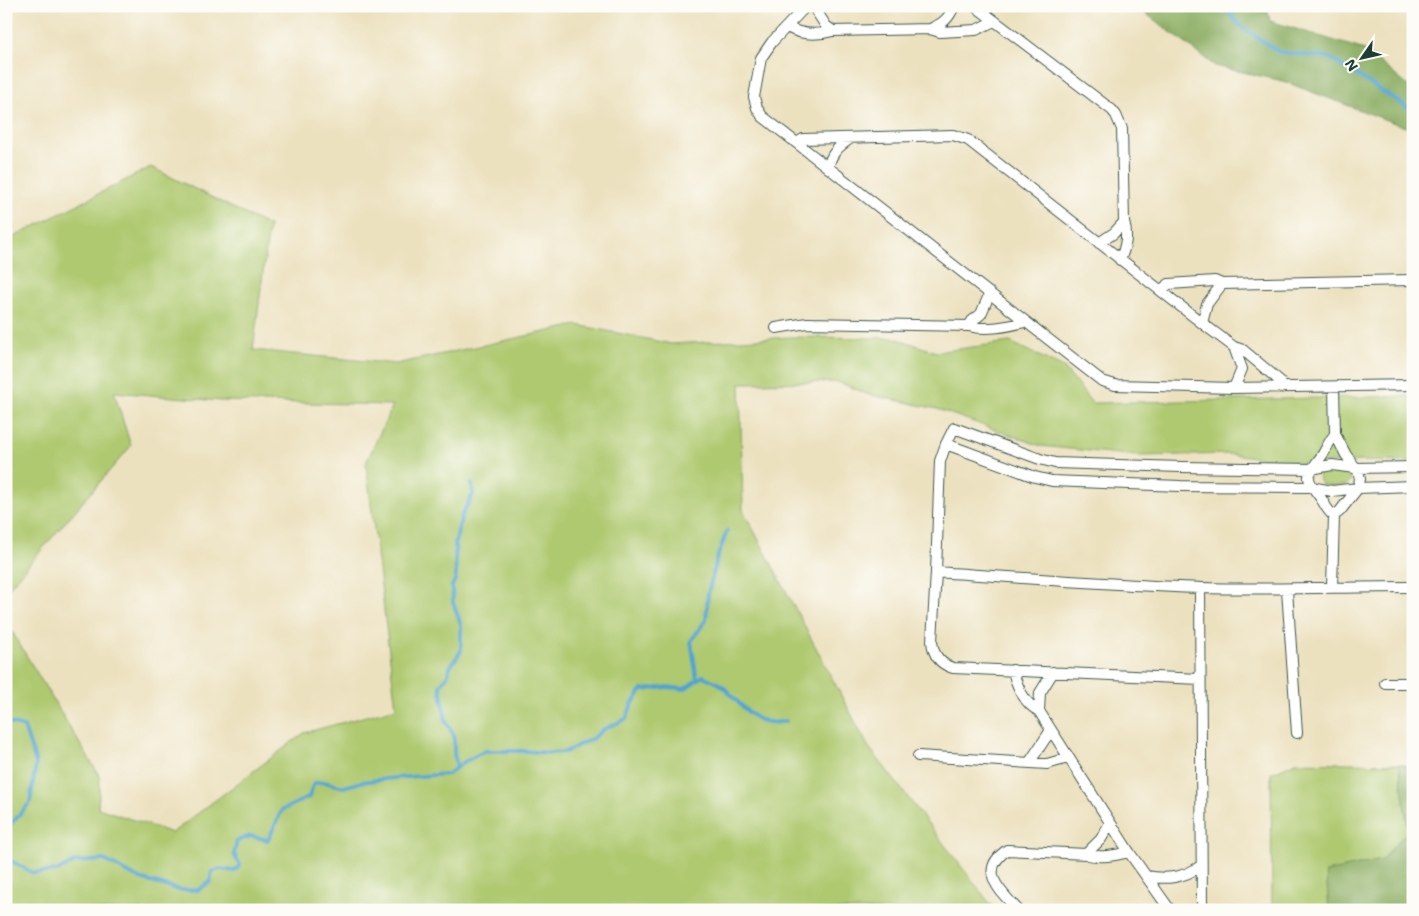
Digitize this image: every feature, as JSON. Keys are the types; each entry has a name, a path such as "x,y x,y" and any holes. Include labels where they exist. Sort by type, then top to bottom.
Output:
{"street":[{"path":"806,6 772,42 761,58 754,97 757,108 762,116 1102,382 1115,385 1234,388 1413,385"},
{"path":"814,6 826,26 833,31"},
{"path":"930,29 946,20 954,6"},
{"path":"975,6 1112,110 1116,115 1122,129 1126,245 1120,260"},
{"path":"787,27 797,32 823,34 833,31 930,29 940,32 976,30 994,21"},
{"path":"797,143 803,139 842,137 954,135 968,140 1202,323 1234,347 1242,350 1280,381 1281,388"},
{"path":"828,168 830,158 836,149 851,138"},
{"path":"1099,243 1114,233 1124,222"},
{"path":"1161,290 1169,284 1214,281 1222,284 1413,280"},
{"path":"1202,323 1207,304 1222,284"},
{"path":"968,326 981,314 990,293"},
{"path":"776,328 807,323 968,326 977,329 1010,326 1025,322"},
{"path":"1234,347 1242,369 1234,388"},
{"path":"1332,587 1334,516 1358,488 1360,479 1356,468 1335,434 1334,387"},
{"path":"1200,679 953,668 944,664 936,657 932,641 940,461 954,428 1040,460 1055,463 1181,468 1311,469 1332,465 1356,468 1413,467"},
{"path":"1334,516 1311,487 1309,476 1311,469 1335,434"},
{"path":"946,444 1035,477 1052,481 1180,486 1311,487 1332,491 1413,486"},
{"path":"936,572 1200,588 1287,590 1332,587 1413,587"},
{"path":"1200,588 1202,910"},
{"path":"1287,590 1297,733"},
{"path":"1014,670 1015,682 1033,708 1039,711 1129,852 1170,910"},
{"path":"1039,711 1040,693 1053,672"},
{"path":"1385,683 1413,683"},
{"path":"1029,763 1051,730"},
{"path":"918,756 1047,764 1068,758"},
{"path":"1086,854 1101,839 1110,823"},
{"path":"1018,910 997,888 993,879 993,869 1000,855 1007,850 1086,854 1093,857 1129,852"},
{"path":"1146,876 1175,878 1193,872 1202,866"}],"green space":[{"path":"1136,6 1267,6 1270,21 1365,50 1413,90 1413,130 1283,81 1215,66"},
{"path":"151,167 269,226 253,350 396,364 577,325 672,344 791,337 895,338 936,352 1010,342 1064,368 1092,403 1413,396 1413,462 1361,461 1307,464 1232,454 1138,456 1041,446 937,409 867,394 838,382 740,383 743,510 868,746 995,910 6,910 6,622 100,777 98,808 172,833 304,733 396,708 366,463 393,405 221,401 114,392 131,446 6,591 6,241"},
{"path":"1325,469 1346,470 1352,479 1347,485 1323,485 1318,478 1319,473"},
{"path":"1296,762 1399,764 1408,831 1381,861 1326,872 1329,908 1337,910 1272,910 1271,773"},
{"path":"1399,764 1413,767 1413,910 1329,909 1326,872 1381,860 1408,831"}],"waterway":[{"path":"1222,6 1243,28 1279,52 1330,58 1413,111"},
{"path":"457,767 454,753 454,735 446,722 440,685 447,677 450,667 461,651 461,625 453,602 452,586 456,578 455,543 462,515 473,494 472,483"},
{"path":"697,680 691,641 706,620 708,594 717,558 727,531"},
{"path":"6,858 33,873 57,871 75,862 104,860 140,879 180,890 198,890 210,882 212,872 220,869 235,871 240,865 234,854 237,841 251,836 268,840 282,810 309,797 314,783 324,782 344,787 361,782 448,774 464,762 485,751 565,752 593,738 604,729 626,719 632,704 642,690 668,687 684,689 703,676 721,685 756,718 765,721 786,721"},
{"path":"6,722 24,727 36,763 30,803 6,829"}]}
